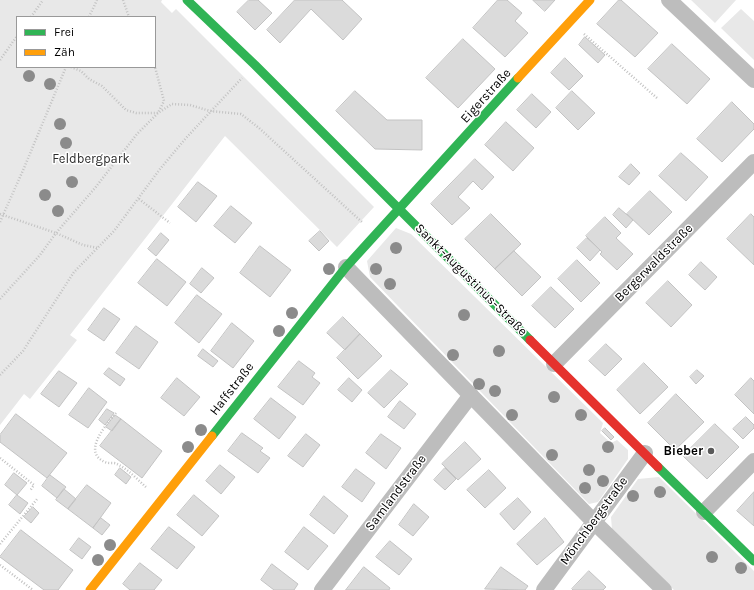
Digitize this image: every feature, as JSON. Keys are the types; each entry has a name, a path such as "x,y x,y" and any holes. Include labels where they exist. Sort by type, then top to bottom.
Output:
{"street":[{"name":"Eigerstraße","path":"400,209 590,0"},
{"path":"669,0 754,80"},
{"name":"Sankt-Augustinus-Straße","path":"193,2 554,364 754,561"},
{"name":"Bergerwaldstraße","path":"554,364 754,162"},
{"name":"Haffstraße","path":"90,590 346,267 400,209"},
{"path":"346,267 593,520 664,590"},
{"name":"Samlandstraße","path":"322,590 471,395"},
{"name":"Mönchbergstraße","path":"544,590 593,520 645,453"},
{"path":"704,512 754,462"}],"path":[{"path":"32,16 43,0"},
{"path":"89,16 97,0"},
{"path":"123,0 129,16"},
{"path":"570,22 657,98"},
{"path":"0,60 16,37"},
{"path":"0,375 24,351 74,272 114,231 160,169 210,111 255,65"},
{"path":"0,222 1,214 24,168 66,68"},
{"path":"73,68 102,86 126,110 136,113 158,113"},
{"path":"155,68 164,101 158,113"},
{"path":"0,299 40,255 56,233 95,188 137,134 158,113 172,104 190,105 210,111 241,114 260,128 365,225"},
{"path":"139,199 170,224"},
{"path":"1,214 56,233 83,245 98,248"},
{"path":"116,413 95,442 95,449 98,457 105,462 117,464 162,499"},
{"path":"0,458 34,485 30,491"},
{"path":"0,544 38,498"},
{"path":"0,565 33,590"}],"green space":[{"name":"Feldbergpark","path":"0,0 162,0 161,2 172,13 176,9 374,207 337,247 225,136 70,335 77,340 30,399 24,394 0,425"},
{"path":"691,0 736,0 715,23"},
{"path":"741,9 754,21 754,60 721,28"},
{"path":"396,228 411,234 603,423 600,433 611,443 617,440 628,450 628,459 598,502 589,504 370,277 367,261"},
{"path":"659,477 754,571 754,590 674,590 612,529 611,517 638,479"}],"building":[{"path":"249,0 258,0 272,13 255,30 237,12"},
{"path":"295,0 342,0 362,19 343,40 311,9 280,43 267,30"},
{"path":"498,0 507,0 522,13 515,21 528,33 505,57 473,28"},
{"path":"533,0 555,0 545,11"},
{"path":"619,0 621,0 658,33 635,57 597,24"},
{"path":"585,37 605,55 598,63 579,45"},
{"path":"463,39 495,69 458,108 426,78"},
{"path":"672,44 710,79 687,104 648,69"},
{"path":"565,58 583,76 569,90 551,73"},
{"path":"355,91 387,120 422,120 422,150 375,149 336,111"},
{"path":"572,91 595,113 578,130 556,108"},
{"path":"532,94 551,112 536,128 517,110"},
{"path":"732,102 754,124 754,129 722,162 697,139"},
{"path":"506,122 534,148 513,171 485,145"},
{"path":"681,153 708,177 686,201 659,176"},
{"path":"475,159 494,177 482,190 473,181 458,197 470,208 452,225 431,204"},
{"path":"631,164 640,173 629,185 619,177"},
{"path":"198,182 217,196 196,222 178,207"},
{"path":"650,191 672,212 649,235 627,214"},
{"path":"231,206 252,223 235,243 214,226"},
{"path":"619,208 633,220 626,228 613,215"},
{"path":"491,214 521,244 495,269 465,239"},
{"path":"751,214 754,217 754,265 727,239"},
{"path":"605,217 621,233 616,238 633,254 617,270 600,254 602,252 586,236"},
{"path":"320,231 329,241 319,251 309,241"},
{"path":"161,233 169,240 156,256 148,249"},
{"path":"587,238 600,250 590,261 577,248"},
{"path":"260,246 291,270 270,297 240,273"},
{"path":"514,251 541,277 522,296 495,269"},
{"path":"157,259 186,282 167,306 138,283"},
{"path":"577,260 600,283 581,302 558,279"},
{"path":"701,262 717,277 705,290 689,275"},
{"path":"202,268 214,278 201,293 190,284"},
{"path":"668,281 692,305 671,327 646,303"},
{"path":"551,287 574,309 555,328 532,306"},
{"path":"197,295 222,314 199,343 175,323"},
{"path":"104,308 120,319 104,341 88,330"},
{"path":"343,317 360,334 345,350 327,333"},
{"path":"232,323 254,341 233,368 211,351"},
{"path":"136,326 158,342 139,369 116,353"},
{"path":"360,334 382,356 358,379 337,358"},
{"path":"606,344 622,359 605,376 589,361"},
{"path":"203,349 218,361 213,367 198,356"},
{"path":"299,361 315,373 312,377 320,383 303,405 278,387"},
{"path":"644,363 668,387 640,414 617,390"},
{"path":"109,368 125,379 120,386 104,374"},
{"path":"391,370 408,384 384,408 368,393"},
{"path":"697,370 704,376 696,384 690,377"},
{"path":"59,371 77,383 59,407 41,394"},
{"path":"177,378 200,397 184,416 161,398"},
{"path":"349,378 362,390 352,402 338,390"},
{"path":"751,378 754,381 754,414 735,395"},
{"path":"89,388 107,402 88,428 69,415"},
{"path":"676,394 704,422 675,450 648,423"},
{"path":"271,398 296,417 279,439 254,419"},
{"path":"400,401 416,414 404,429 388,417"},
{"path":"107,409 114,413 105,425 99,420"},
{"path":"16,414 67,453 47,478 0,442 0,435"},
{"path":"115,415 121,419 112,431 106,427"},
{"path":"746,417 754,425 754,428 743,439 733,429"},
{"path":"121,419 162,451 142,478 100,446"},
{"path":"715,424 739,447 707,479 683,456"},
{"path":"605,428 614,437 611,440 602,431"},
{"path":"242,433 263,448 260,451 270,458 258,473 228,451"},
{"path":"306,434 320,445 303,467 288,456"},
{"path":"381,434 401,448 386,469 366,453"},
{"path":"465,442 481,459 458,480 442,464"},
{"path":"220,465 235,477 221,494 206,481"},
{"path":"120,468 131,477 126,484 115,475"},
{"path":"445,468 456,479 445,490 434,480"},
{"path":"356,469 375,483 362,502 342,487"},
{"path":"489,470 506,488 485,508 467,490"},
{"path":"14,473 27,483 17,495 5,485"},
{"path":"50,475 66,487 57,498 42,486"},
{"path":"87,485 111,503 93,528 68,509"},
{"path":"64,489 76,499 68,509 56,500"},
{"path":"754,492 754,526 737,511"},
{"path":"17,495 28,503 20,514 9,505"},
{"path":"194,495 219,516 202,536 177,515"},
{"path":"324,496 348,516 334,534 310,515"},
{"path":"518,498 531,512 514,530 500,514"},
{"path":"414,504 429,517 413,536 399,525"},
{"path":"33,507 39,513 31,523 24,517"},
{"path":"101,518 110,525 102,535 93,528"},
{"path":"545,518 564,542 537,565 517,544"},
{"path":"169,527 195,547 177,569 151,549"},
{"path":"304,527 328,546 308,570 285,552"},
{"path":"21,530 73,570 58,590 44,590 0,557"},
{"path":"79,538 91,547 82,559 70,550"},
{"path":"390,541 412,559 399,575 376,557"},
{"path":"140,563 162,580 154,590 130,590 123,584"},
{"path":"272,564 298,584 294,590 274,590 261,580"},
{"path":"364,567 390,588 389,590 346,590"},
{"path":"501,567 528,586 525,590 485,589"},
{"path":"589,571 606,587 603,590 573,590 572,589"}],"traffic: fast":[{"path":"187,0 255,65 530,340"},
{"path":"212,436 346,267 518,78"},
{"path":"658,467 754,561"}],"traffic: slow":[{"path":"518,78 590,0"},
{"path":"90,590 212,436"}],"traffic: jam":[{"path":"530,340 658,467"}],"place":[{"name":"Bieber","path":"711,451"}]}
